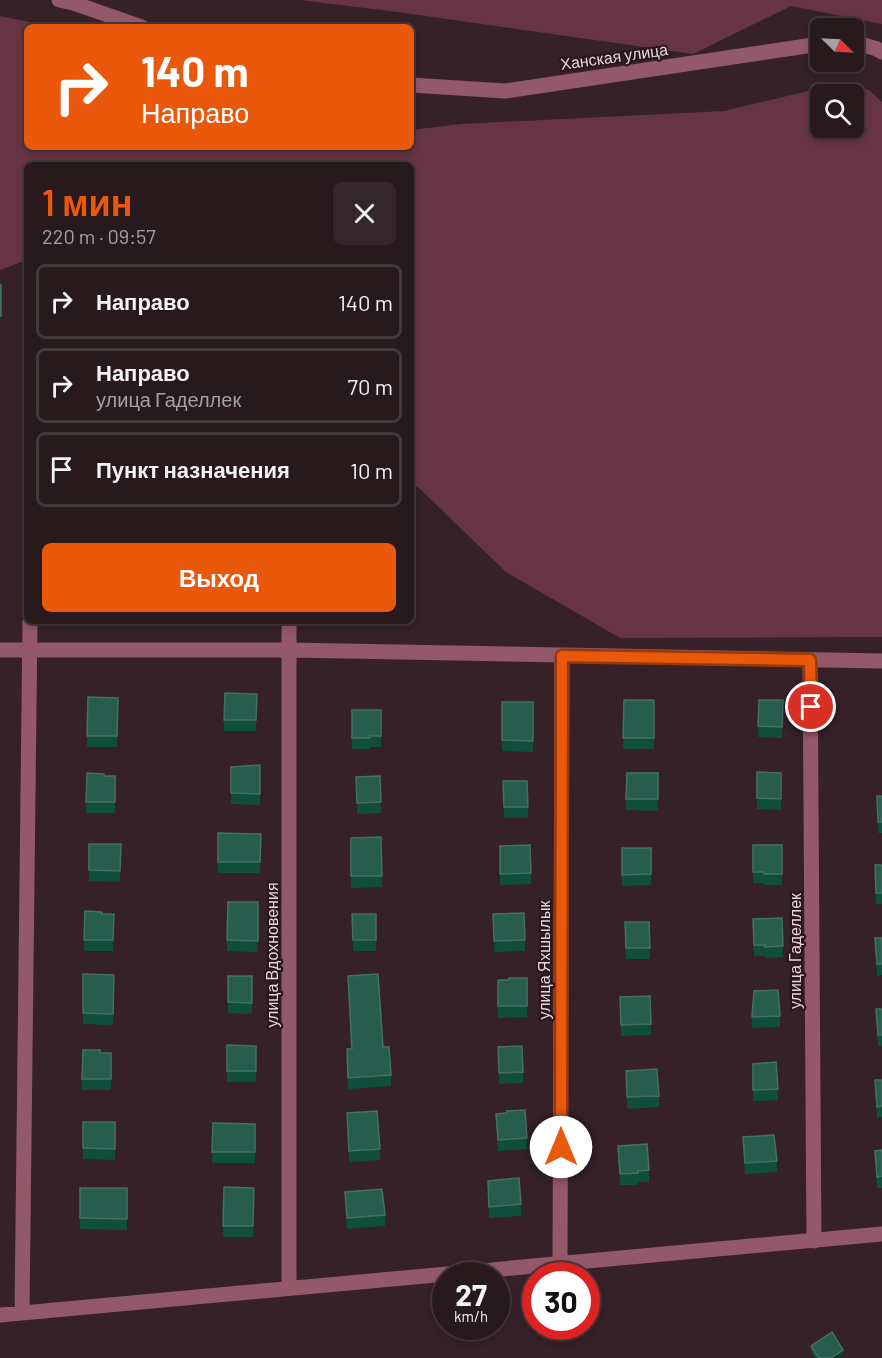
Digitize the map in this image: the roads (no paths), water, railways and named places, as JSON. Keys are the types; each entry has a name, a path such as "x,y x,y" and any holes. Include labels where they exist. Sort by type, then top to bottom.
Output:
{"street":[{"path":"59,0 133,24"},
{"name":"Ханская улица","path":"414,85 505,91 810,45"},
{"path":"864,45 882,52"},
{"path":"22,1313 30,624"},
{"name":"улица Вдохновения","path":"289,624 289,1288"},
{"path":"0,650 289,650 882,661"},
{"name":"улица Яхшылык","path":"560,1262 562,656"},
{"name":"улица Гаделлек","path":"810,660 814,1240"},
{"path":"581,1262 882,1234"},
{"path":"0,1315 522,1267"}]}
